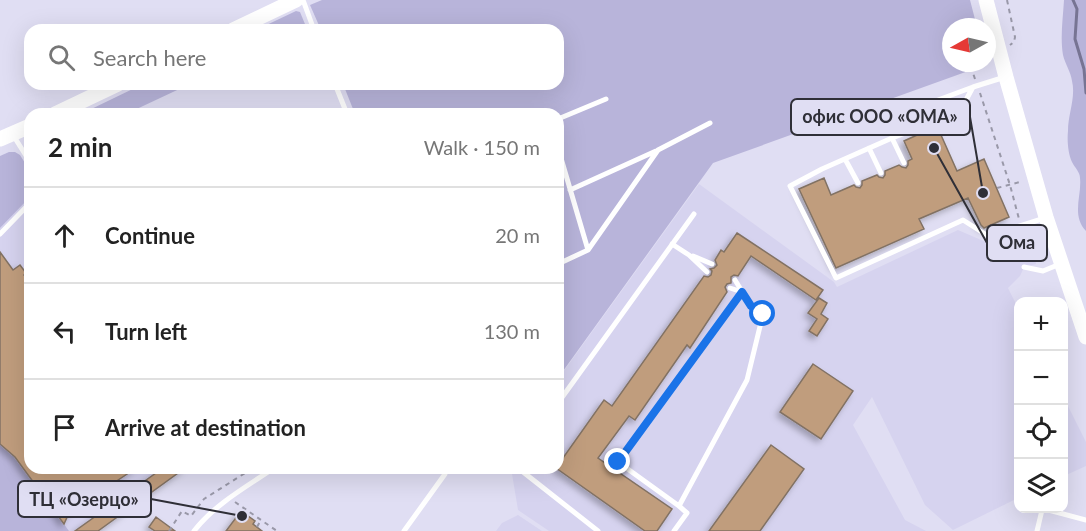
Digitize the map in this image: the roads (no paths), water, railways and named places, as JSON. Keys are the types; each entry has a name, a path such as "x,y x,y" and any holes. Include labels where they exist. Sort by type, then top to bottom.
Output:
{"main road":[{"path":"246,24 296,0"},
{"path":"986,0 1046,218 1086,337"},
{"path":"68,108 105,90"},
{"path":"6,137 24,129"}],"lane":[{"path":"303,0 312,24"},
{"path":"938,100 1006,77"},
{"path":"975,86 966,100 948,117 923,129 869,148 790,186 836,278 963,220 988,236 1046,218"},
{"path":"337,90 345,108"},
{"path":"564,116 606,99"},
{"path":"570,190 658,150 710,123"},
{"path":"6,137 24,156"},
{"path":"892,138 904,163"},
{"path":"869,148 881,173"},
{"path":"564,261 588,250 658,150"},
{"path":"845,159 858,183"},
{"path":"564,169 588,250"},
{"path":"0,234 24,209"},
{"path":"564,395 694,213"},
{"path":"672,244 707,272"},
{"path":"688,255 712,264"},
{"path":"1024,267 1043,271 1062,264"},
{"path":"679,506 747,380 763,314 751,306 735,280"},
{"path":"730,288 742,292"},
{"path":"674,531 687,513 618,462 742,292"},
{"path":"194,531 229,498 265,474"},
{"path":"404,531 445,474"},
{"path":"526,474 598,531"},
{"path":"1037,531 1040,513"},
{"path":"1057,513 1086,520"}],"waterway":[{"path":"1073,0 1077,9 1075,39 1084,69 1086,93"}],"place":[{"name":"Ома","path":"934,148"},
{"name":"офис ООО «ОМА»","path":"983,193"},
{"name":"ТЦ «Озерцо»","path":"242,516"}]}
